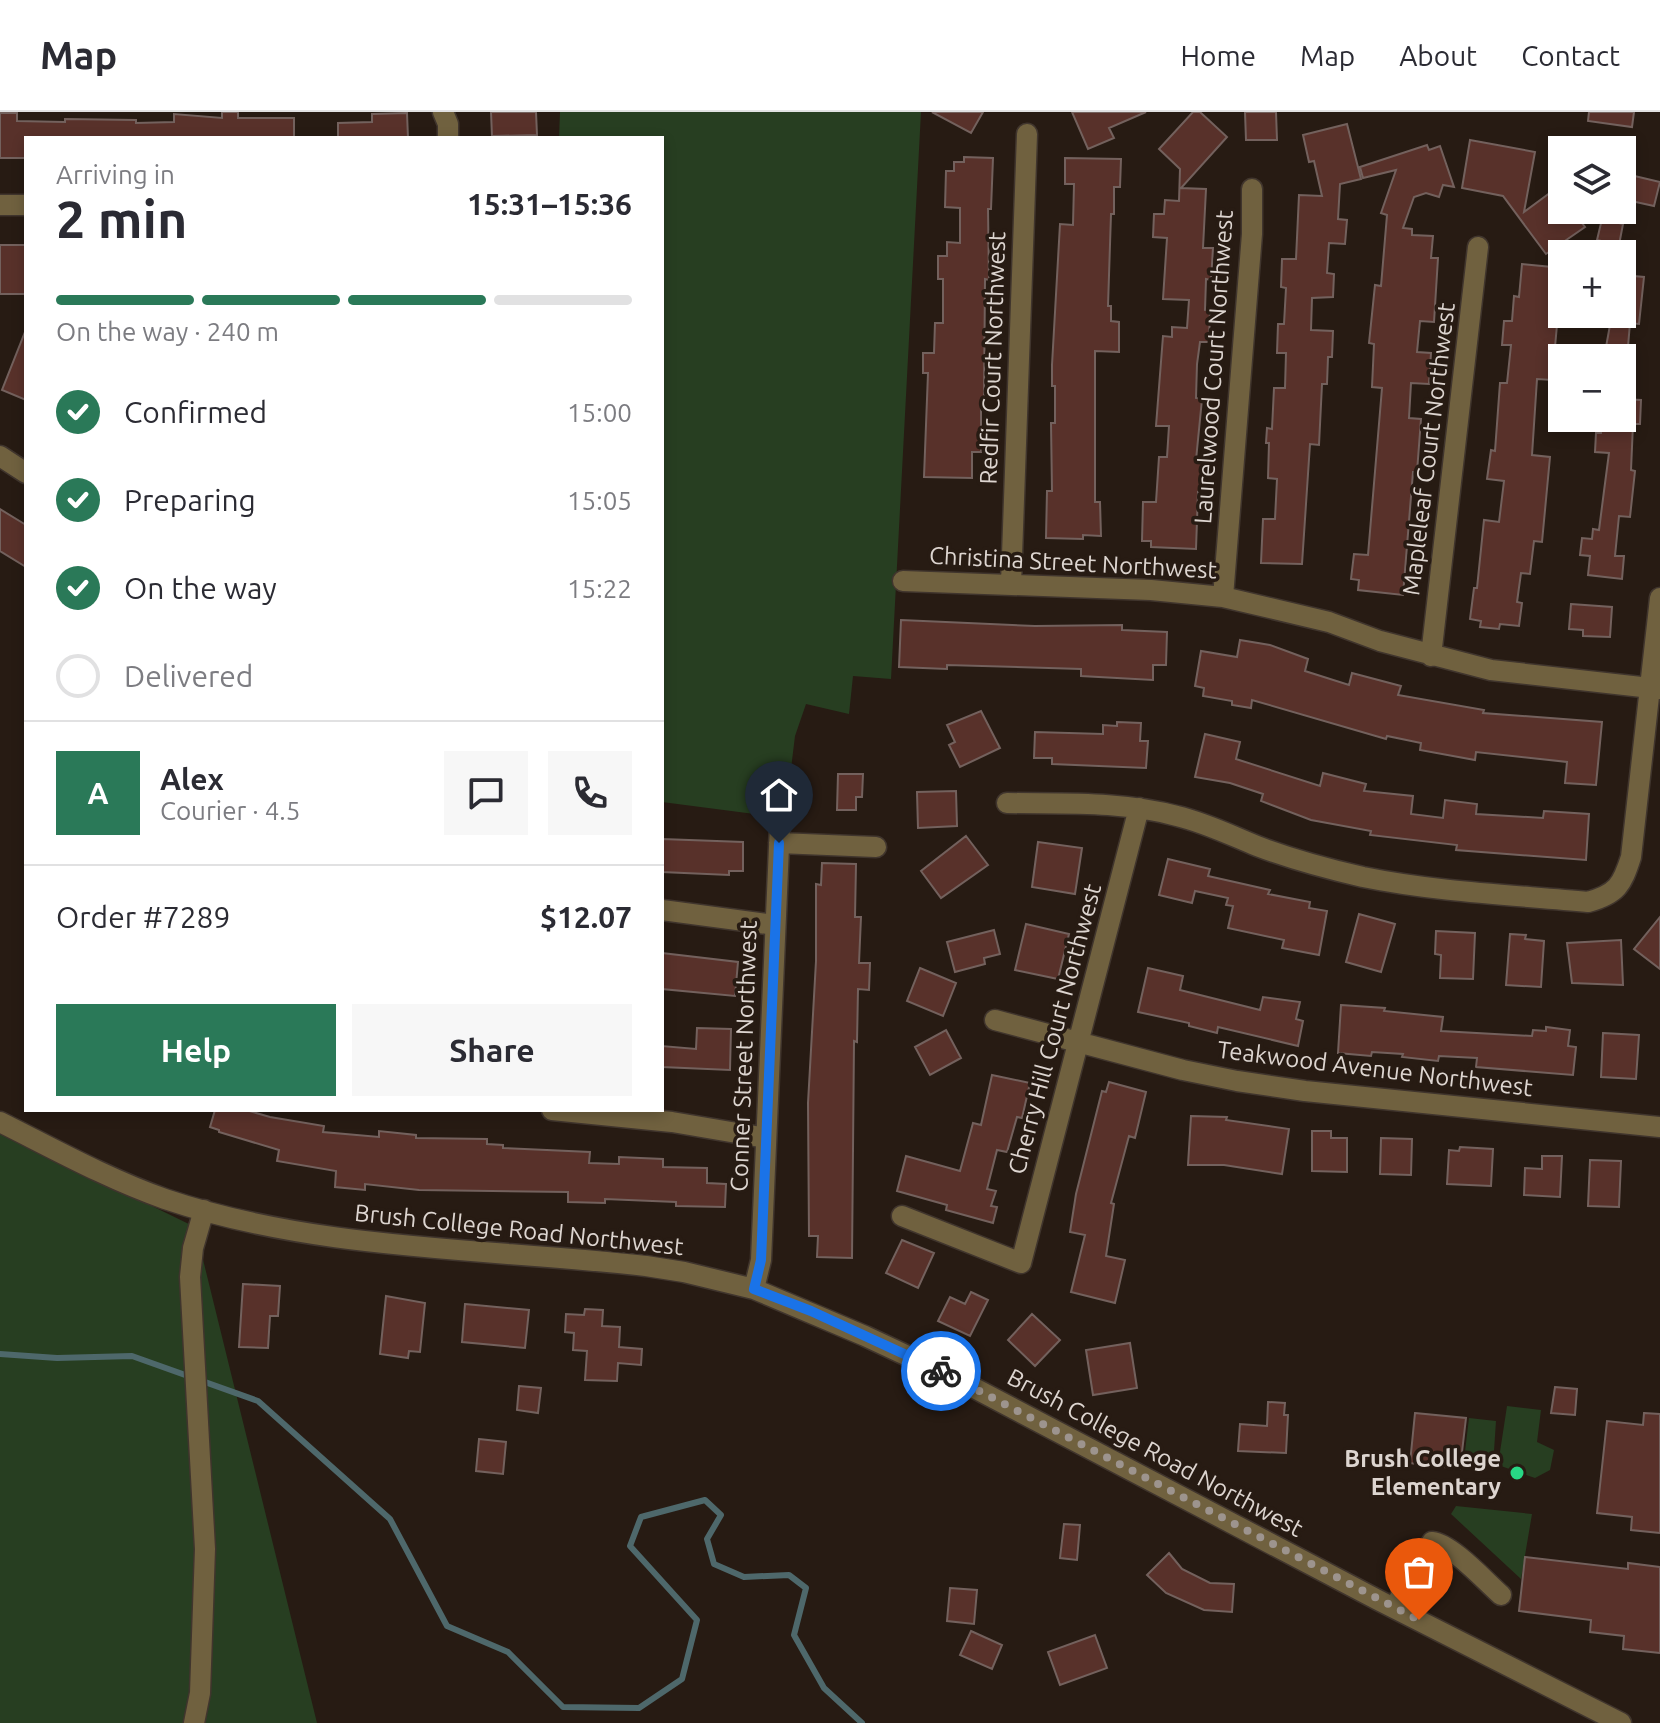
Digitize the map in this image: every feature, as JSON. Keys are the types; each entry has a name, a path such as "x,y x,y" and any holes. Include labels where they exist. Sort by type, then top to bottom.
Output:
{"street":[{"path":"443,112 448,124 448,136"},
{"name":"Redfir Court Northwest","path":"1011,584 1027,134"},
{"name":"Laurelwood Court Northwest","path":"1223,597 1252,234 1252,189"},
{"path":"0,205 24,205"},
{"name":"Mapleleaf Court Northwest","path":"1431,656 1478,247"},
{"path":"0,456 24,472"},
{"name":"Christina Street Northwest","path":"903,581 1151,590 1223,597 1329,622 1380,641 1491,670 1654,688"},
{"path":"1007,803 1139,808 1212,825 1258,846 1300,860 1401,883 1588,902 1605,897 1617,889 1631,857 1654,688 1660,598"},
{"name":"Cherry Hill Court Northwest","path":"902,1216 1021,1263 1139,808"},
{"name":"Conner Street Northwest","path":"754,1289 761,1260 780,833 876,847"},
{"path":"664,910 775,925"},
{"name":"Teakwood Avenue Northwest","path":"995,1020 1183,1070 1278,1087 1660,1127"},
{"path":"572,1112 672,1122 766,1138"},
{"name":"Brush College Road Northwest","path":"0,1122 138,1189 256,1223 340,1237 646,1266 754,1289 824,1317 959,1380 1621,1723"},
{"path":"194,1723 200,1693 205,1549 190,1277 193,1248 204,1210"},
{"path":"1394,1608 1432,1542 1439,1542 1454,1553 1501,1595"}],"green space":[{"path":"560,112 921,112 891,679 853,676 849,714 806,704 795,736 785,818 664,802 664,136 559,136"},
{"path":"0,1132 195,1227 317,1723 0,1723"},
{"path":"1507,1406 1541,1410 1537,1442 1554,1450 1550,1470 1535,1478 1498,1465"},
{"path":"1469,1418 1496,1421 1493,1466 1464,1460"},
{"path":"1456,1506 1532,1514 1521,1579 1451,1514"}],"building":[{"path":"222,112 238,112 238,118 294,118 294,136 24,136 24,158 0,158 0,113 17,113 17,121 174,122 174,114 222,118"},
{"path":"491,112 536,112 537,135 492,136"},
{"path":"932,112 983,112 971,133"},
{"path":"1072,112 1146,112 1109,128 1114,138 1088,149"},
{"path":"1193,112 1200,112 1227,137 1181,188 1206,189 1203,248 1213,248 1211,280 1206,279 1205,310 1210,311 1209,342 1200,342 1197,364 1196,398 1202,399 1196,460 1203,460 1202,493 1198,492 1196,549 1151,547 1151,541 1142,541 1143,502 1156,502 1159,457 1167,457 1169,426 1156,426 1163,336 1172,337 1172,327 1187,328 1189,300 1163,299 1167,238 1153,237 1154,214 1164,214 1165,200 1179,201 1180,169 1159,149"},
{"path":"1245,112 1276,112 1277,140 1246,140"},
{"path":"1589,112 1634,112 1632,127 1588,121"},
{"path":"407,113 408,136 338,136 338,123 372,122 372,114"},
{"path":"1347,124 1361,179 1340,184 1338,219 1347,220 1345,244 1329,243 1327,273 1334,274 1333,297 1312,298 1311,330 1333,331 1327,384 1322,384 1319,445 1310,444 1302,564 1261,563 1263,519 1275,519 1277,479 1268,478 1267,428 1272,429 1274,388 1285,388 1286,353 1277,353 1278,324 1284,324 1286,288 1281,287 1282,259 1296,259 1299,195 1322,196 1314,161 1309,162 1303,135"},
{"path":"1470,140 1535,152 1524,212 1548,194 1548,224 1583,224 1585,227 1566,240 1548,240 1546,254 1503,196 1462,188"},
{"path":"1427,145 1429,150 1440,146 1454,187 1443,185 1439,197 1426,193 1414,197 1403,228 1412,229 1412,235 1433,236 1431,258 1438,258 1434,322 1420,321 1417,352 1431,353 1429,384 1411,383 1409,418 1421,419 1417,472 1413,472 1403,595 1358,590 1359,580 1351,579 1354,554 1368,555 1382,388 1372,387 1374,344 1369,343 1375,285 1381,286 1387,215 1381,213 1396,170 1363,178 1360,167"},
{"path":"964,157 993,158 991,209 988,209 989,280 985,279 981,452 972,452 972,478 924,477 928,373 923,373 923,353 934,353 935,323 943,323 943,279 938,279 938,256 947,256 947,242 960,243 960,208 945,207 946,171 954,171 954,162 964,162"},
{"path":"1065,158 1121,159 1120,187 1114,187 1114,214 1111,214 1108,306 1111,306 1111,321 1119,322 1119,352 1095,351 1095,502 1100,502 1101,536 1083,535 1083,539 1046,538 1047,491 1052,491 1051,423 1055,423 1055,386 1052,386 1052,365 1060,224 1073,225 1074,184 1065,184"},
{"path":"1636,176 1660,182 1654,206 1636,202"},
{"path":"1601,224 1623,224 1620,240 1597,240"},
{"path":"0,245 24,245 24,294 0,294"},
{"path":"1522,264 1548,267 1548,328 1557,328 1555,344 1548,344 1548,380 1537,379 1532,455 1550,457 1542,542 1534,541 1530,574 1521,573 1517,602 1522,603 1519,626 1500,624 1499,629 1480,627 1481,621 1470,619 1474,588 1477,588 1484,520 1499,522 1504,481 1487,479 1491,450 1495,451 1500,383 1507,383 1511,345 1502,345 1504,321 1512,321 1514,296 1519,297"},
{"path":"1636,276 1644,277 1639,324 1636,324"},
{"path":"1609,328 1630,328 1628,344 1607,344"},
{"path":"24,335 24,399 2,390"},
{"path":"1636,400 1641,400 1640,424 1636,424"},
{"path":"1633,432 1631,470 1635,471 1630,517 1619,516 1615,556 1624,556 1622,579 1588,575 1590,556 1580,555 1582,538 1592,539 1593,529 1599,530 1609,453 1595,452 1596,433"},
{"path":"0,509 24,524 24,566 0,551"},
{"path":"1571,604 1612,607 1610,637 1583,636 1583,630 1569,629"},
{"path":"901,620 1035,626 1122,625 1122,630 1167,632 1166,665 1153,665 1153,680 1081,676 1081,669 947,665 947,669 899,667"},
{"path":"1240,640 1270,645 1308,659 1305,671 1349,685 1352,673 1401,686 1398,695 1484,710 1483,713 1602,722 1596,785 1565,783 1567,762 1476,752 1475,760 1420,750 1421,743 1387,736 1386,739 1252,700 1251,708 1203,696 1204,688 1195,686 1201,651 1237,657"},
{"path":"981,711 1000,748 960,767 949,745 955,742 947,725"},
{"path":"1117,722 1141,723 1140,741 1148,741 1146,768 1052,764 1052,758 1034,758 1035,732 1103,734 1103,725 1117,726"},
{"path":"1205,734 1240,742 1236,759 1320,786 1323,773 1366,784 1364,791 1413,796 1411,814 1443,818 1445,800 1477,804 1476,814 1543,818 1544,811 1589,814 1586,860 1456,850 1457,845 1370,835 1371,831 1311,820 1261,801 1263,794 1230,783 1195,777"},
{"path":"838,774 863,774 862,797 856,797 856,810 837,810"},
{"path":"956,791 957,826 918,828 917,792"},
{"path":"966,836 988,865 941,898 921,871"},
{"path":"664,839 743,842 743,871 729,871 729,875 664,872"},
{"path":"1038,842 1082,848 1075,894 1032,887"},
{"path":"1168,859 1210,869 1208,876 1270,890 1268,894 1310,902 1309,908 1327,911 1319,955 1282,948 1284,940 1228,928 1233,906 1226,905 1228,898 1195,891 1192,903 1159,895"},
{"path":"822,863 856,864 855,917 861,917 859,963 870,963 869,990 858,989 857,1042 854,1041 852,1258 817,1257 818,1236 809,1236 808,1103 816,961 816,884 821,885"},
{"path":"1359,914 1395,924 1381,972 1346,962"},
{"path":"1660,917 1660,969 1634,949"},
{"path":"1026,924 1069,934 1058,979 1015,970"},
{"path":"994,930 1000,954 984,958 985,964 955,972 947,942"},
{"path":"1436,931 1475,933 1473,979 1440,978 1441,955 1435,954"},
{"path":"1510,934 1544,941 1541,987 1506,985"},
{"path":"1621,940 1623,985 1572,983 1567,943"},
{"path":"664,953 738,962 735,996 664,989"},
{"path":"920,968 956,983 943,1016 907,1001"},
{"path":"1148,968 1183,976 1180,990 1260,1010 1263,997 1300,1002 1296,1019 1303,1021 1298,1046 1218,1027 1217,1033 1189,1026 1189,1023 1138,1012"},
{"path":"1341,1005 1443,1017 1441,1031 1532,1036 1533,1030 1546,1031 1546,1027 1570,1030 1568,1046 1576,1047 1573,1075 1476,1067 1477,1058 1439,1056 1438,1061 1402,1057 1403,1054 1372,1052 1371,1056 1338,1053"},
{"path":"697,1028 731,1029 730,1070 664,1067 664,1046 696,1049"},
{"path":"946,1030 961,1058 930,1075 915,1047"},
{"path":"1603,1033 1639,1035 1636,1079 1601,1077"},
{"path":"992,1075 1030,1083 1022,1118 1017,1117 1007,1152 997,1150 987,1189 996,1191 991,1206 997,1207 993,1223 946,1210 947,1205 897,1191 906,1156 960,1171 973,1123 981,1125"},
{"path":"1109,1082 1146,1092 1135,1138 1129,1136 1111,1203 1114,1204 1106,1256 1125,1260 1115,1303 1071,1292 1085,1235 1070,1232 1076,1194 1102,1091 1106,1092"},
{"path":"214,1112 253,1112 324,1126 323,1132 379,1137 379,1131 416,1135 416,1138 487,1139 487,1144 503,1145 503,1148 590,1152 589,1163 619,1164 619,1157 663,1159 663,1167 707,1168 707,1183 726,1184 725,1207 605,1199 605,1203 568,1202 568,1192 419,1190 365,1184 365,1190 335,1187 336,1171 277,1161 279,1150 210,1127"},
{"path":"1191,1116 1227,1117 1226,1120 1289,1129 1282,1174 1224,1165 1188,1165"},
{"path":"1312,1131 1331,1131 1331,1138 1347,1138 1347,1172 1312,1171"},
{"path":"1381,1138 1412,1139 1411,1175 1380,1174"},
{"path":"1460,1147 1493,1149 1491,1186 1447,1184 1449,1150 1459,1151"},
{"path":"1542,1156 1562,1156 1560,1197 1524,1195 1525,1168 1542,1169"},
{"path":"1590,1160 1621,1161 1619,1207 1588,1206"},
{"path":"902,1240 934,1253 918,1288 886,1273"},
{"path":"243,1284 280,1286 278,1316 270,1316 268,1348 239,1347"},
{"path":"971,1292 988,1300 970,1336 938,1321 950,1297 965,1304"},
{"path":"386,1296 425,1303 420,1352 409,1351 408,1358 380,1354"},
{"path":"465,1304 529,1310 525,1348 462,1342"},
{"path":"585,1309 603,1310 602,1326 620,1327 619,1347 642,1349 641,1365 618,1363 617,1381 585,1380 587,1351 573,1350 574,1333 565,1332 566,1314 584,1315"},
{"path":"1032,1314 1060,1340 1035,1366 1008,1340"},
{"path":"1130,1343 1137,1388 1093,1395 1086,1350"},
{"path":"519,1386 541,1388 538,1413 517,1410"},
{"path":"1555,1387 1577,1389 1575,1415 1551,1413"},
{"path":"1268,1402 1285,1403 1284,1415 1288,1415 1286,1453 1238,1451 1240,1424 1267,1426"},
{"path":"1415,1413 1466,1418 1460,1469 1410,1463"},
{"path":"1644,1413 1660,1414 1660,1533 1631,1530 1632,1517 1597,1513 1607,1421 1643,1425"},
{"path":"479,1439 506,1442 503,1474 476,1471"},
{"path":"1064,1524 1080,1525 1077,1560 1060,1558"},
{"path":"1169,1553 1182,1569 1210,1583 1234,1584 1232,1612 1204,1610 1166,1593 1147,1575"},
{"name":"Brush College Elementary","path":"1525,1557 1628,1569 1628,1563 1660,1567 1660,1653 1623,1649 1624,1636 1590,1632 1591,1620 1519,1611"},
{"path":"950,1588 977,1590 974,1624 947,1621"},
{"path":"971,1631 1002,1645 992,1669 960,1655"},
{"path":"1095,1635 1107,1668 1060,1685 1048,1652"}],"waterway":[{"path":"0,1354 57,1358 132,1356 258,1401 390,1519 447,1626 508,1652 563,1707 639,1708 682,1679 697,1620 630,1546 641,1517 705,1500 721,1515 707,1539 714,1564 744,1577 789,1575 806,1588 794,1635 824,1688 862,1723"}],"way so far":[{"path":"941,1371 1419,1620"}],"place":[{"name":"Brush College Elementary","path":"1517,1473"}],"route":[{"path":"779,843 761,1260 754,1289 811,1311 941,1371"}]}
